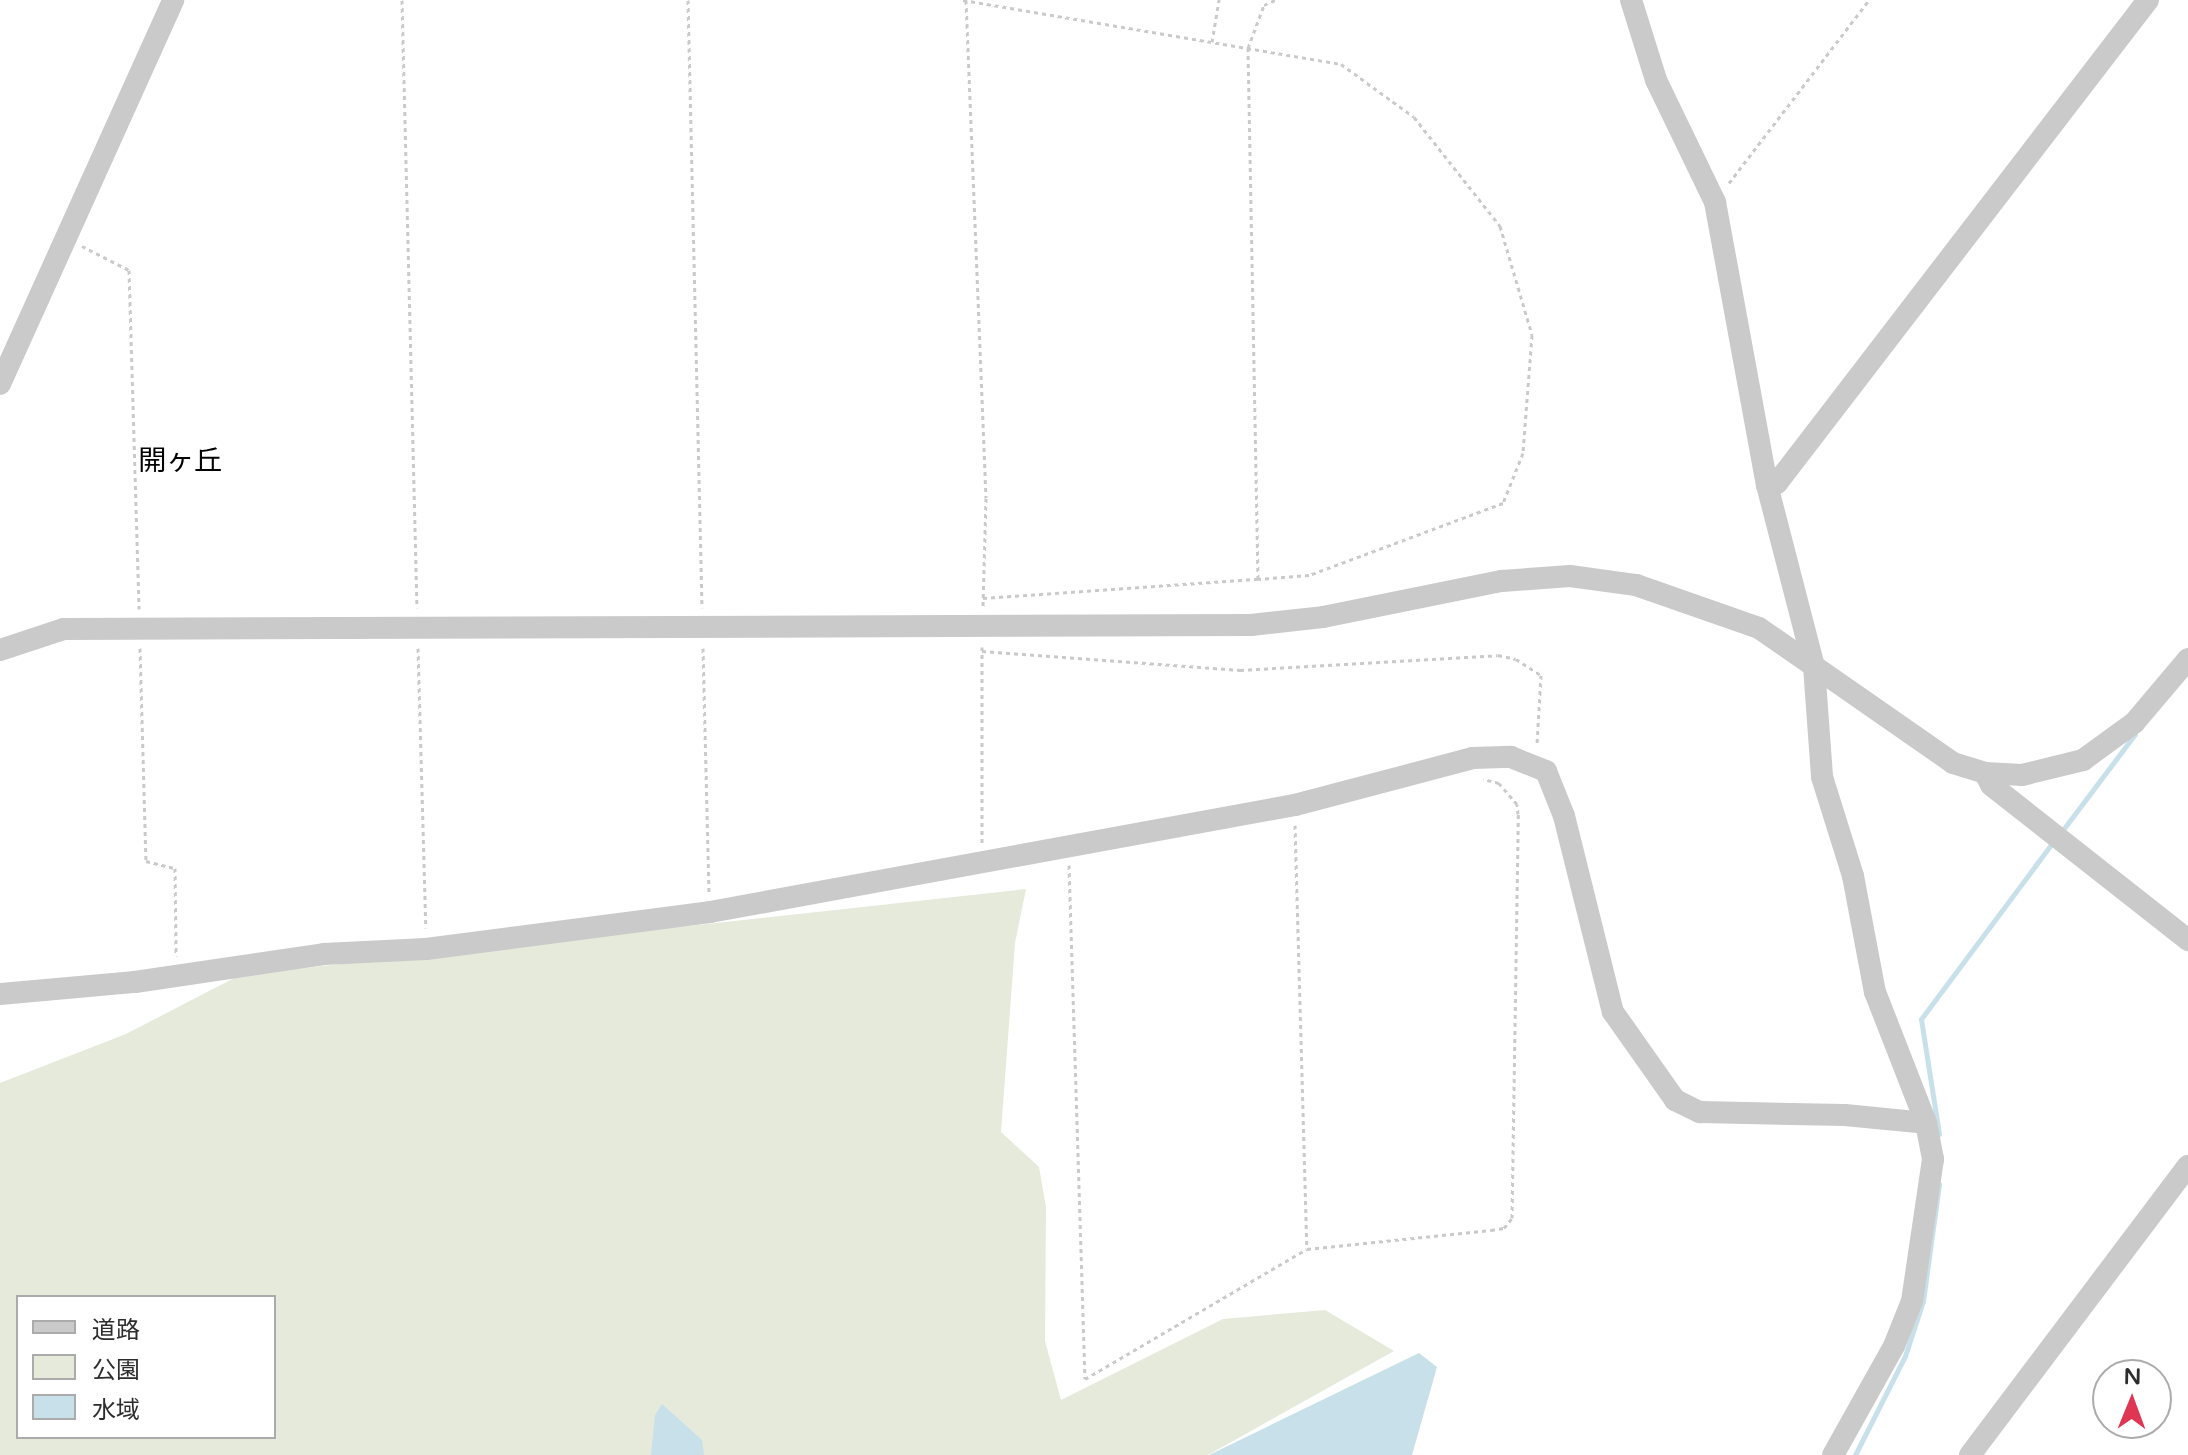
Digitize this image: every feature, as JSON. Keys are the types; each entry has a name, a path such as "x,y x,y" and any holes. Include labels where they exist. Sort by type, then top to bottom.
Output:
{"street":[{"path":"2,375 173,0"},
{"path":"1631,0 1656,80 1715,202 1767,485 1814,667 1822,777 1832,821 1853,876 1875,992 1926,1123 1933,1159 1912,1301 1894,1346 1833,1455"},
{"path":"1767,485 1777,483 2148,0"},
{"path":"0,650 64,629 139,628 702,629 982,640 1251,625 1323,617 1502,581 1570,576 1636,585 1759,628 1953,763 1985,773 2022,775 2083,760 2134,723 2188,659"},
{"path":"0,994 176,976 324,954 426,949 710,912 1295,805 1473,758 1511,757 1546,771 1564,816 1613,1012 1675,1100 1700,1112 1845,1115 1926,1123"},
{"path":"1985,773 1991,785 2188,940"},
{"path":"1970,1455 2188,1166"}],"path":[{"path":"402,0 426,949"},
{"path":"688,0 710,912"},
{"path":"982,864 982,640 983,598 986,498 965,0 1341,64 1414,117 1500,226 1532,335 1523,453 1503,503 1309,575 983,598"},
{"path":"1212,42 1219,0"},
{"path":"1258,579 1248,48 1264,5 1275,0"},
{"path":"1715,202 1869,0"},
{"path":"64,237 129,270 146,861 175,868 176,976"},
{"path":"982,640 1240,670 1498,655 1530,665 1541,675 1536,767"},
{"path":"1069,848 1085,1379 1307,1249 1491,1230 1504,1228 1512,1218 1518,814 1517,804 1499,783 1472,779"},
{"path":"1295,805 1307,1249"}],"green space":[{"path":"1026,889 1015,943 1001,1132 1039,1167 1046,1207 1045,1341 1061,1400 1223,1319 1325,1310 1394,1351 1208,1455 0,1455 0,1083 126,1034 240,975"}],"water":[{"path":"1419,1353 1437,1367 1412,1455 1209,1455"},
{"path":"662,1404 702,1440 704,1455 651,1455 655,1415"}],"waterway":[{"path":"2062,831 2135,734"},
{"path":"1939,1134 1921,1019 2053,842"},
{"path":"1855,1455 1905,1356 1923,1301 1939,1184"}],"district":[{"name":"開ヶ丘","path":"180,461"}]}
